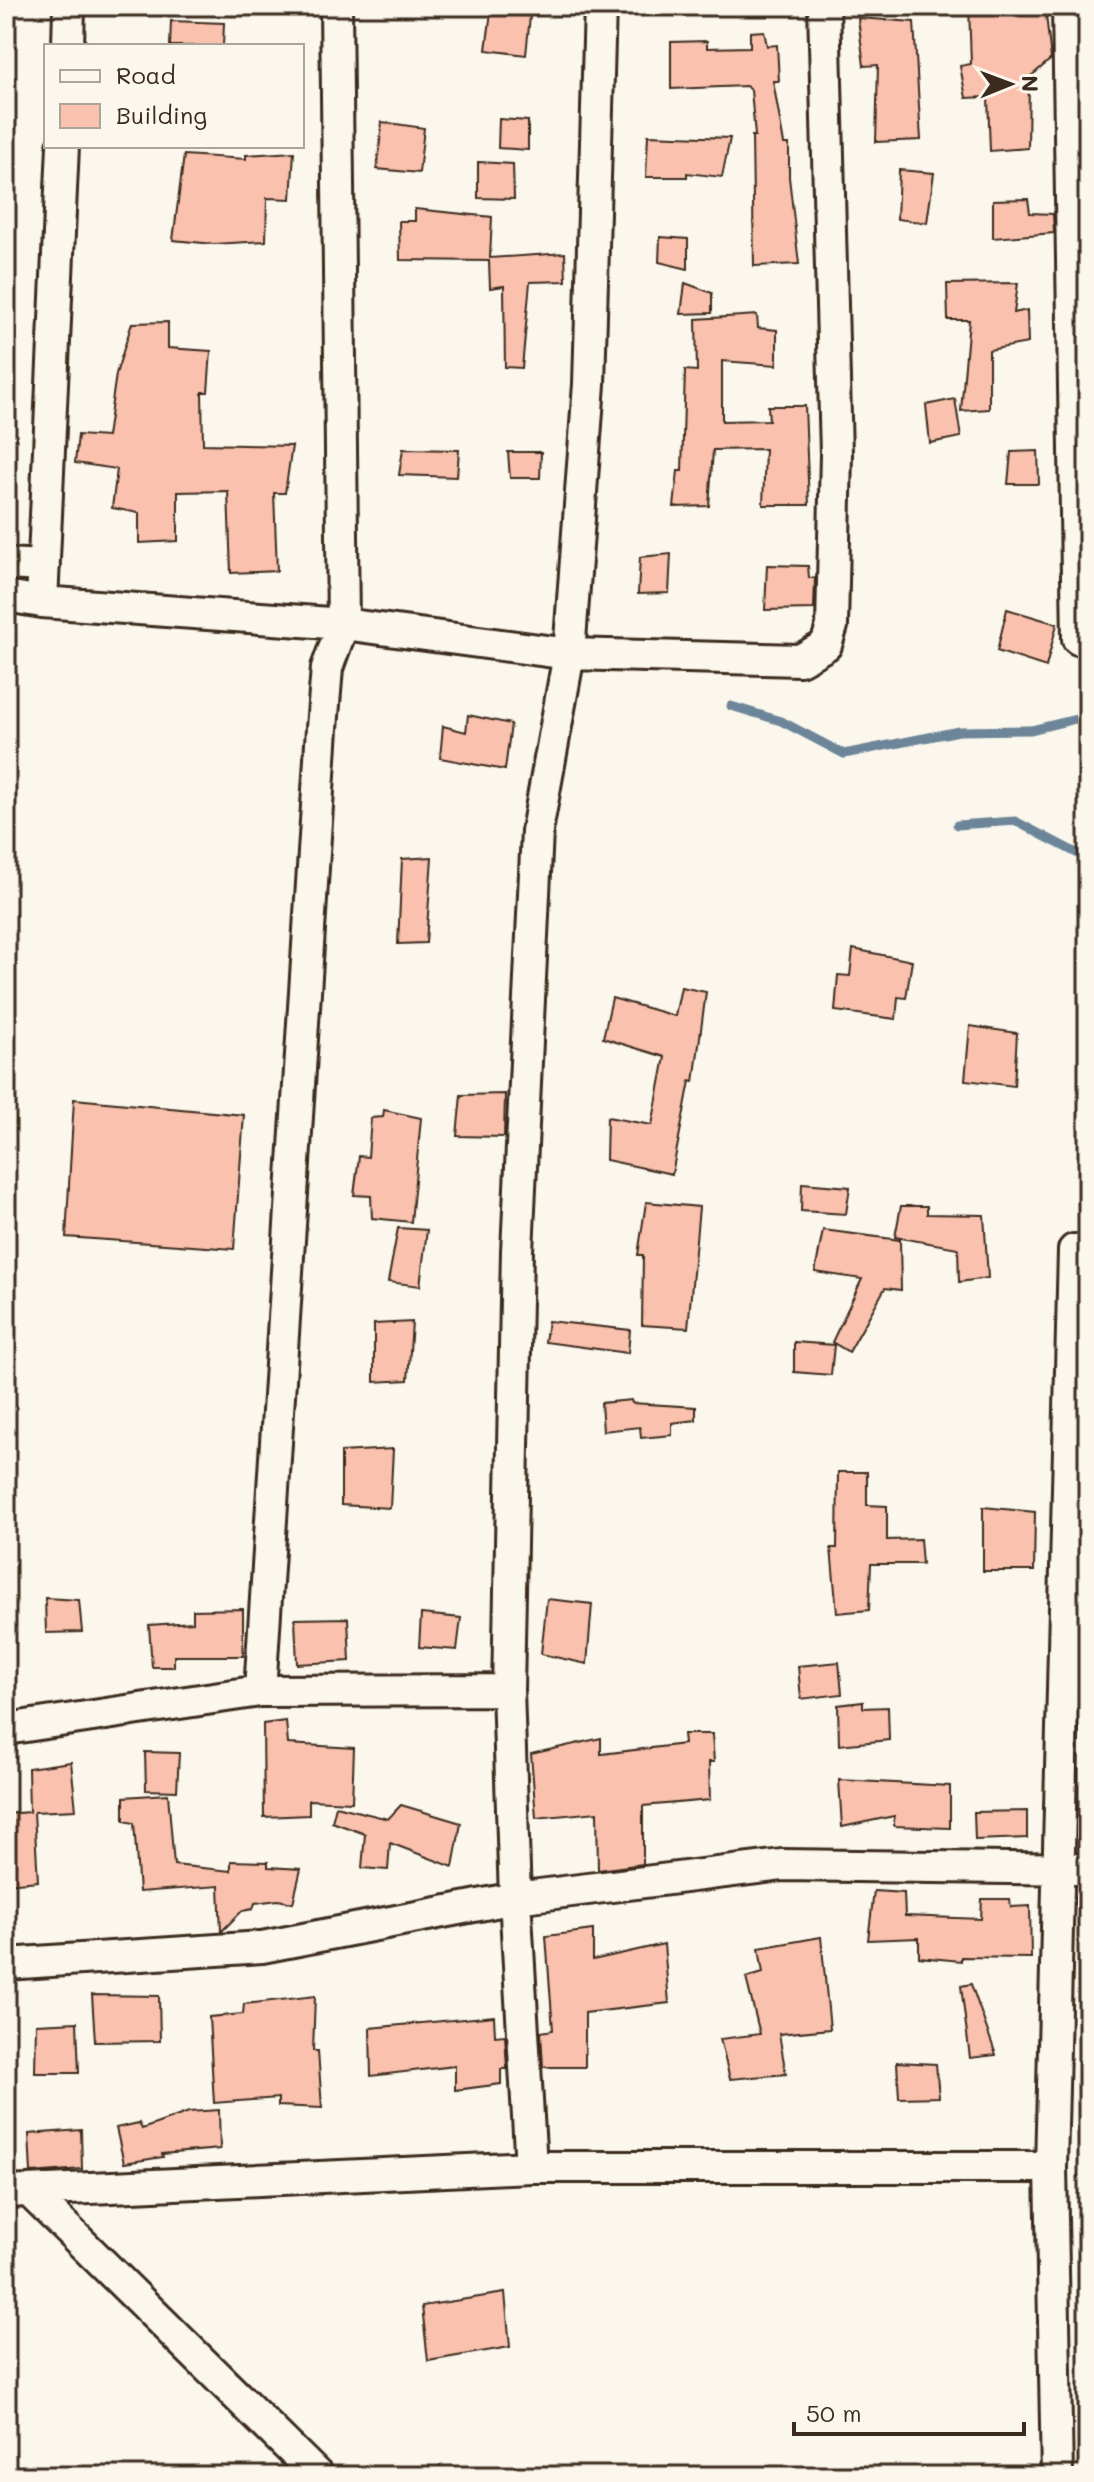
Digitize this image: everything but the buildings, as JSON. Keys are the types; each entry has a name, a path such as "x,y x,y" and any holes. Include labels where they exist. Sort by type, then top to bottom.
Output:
{"street":[{"path":"68,44 69,6"},
{"path":"260,1691 322,728 327,668 343,624 336,6"},
{"path":"531,2167 515,1898 508,1690 517,1251 537,831 569,654 589,384 600,6"},
{"path":"6,596 42,602 343,624 569,654 800,660 826,645 832,626 836,454 824,6"},
{"path":"1068,6 1078,639"},
{"path":"42,602 63,148"},
{"path":"6,564 44,566"},
{"path":"1057,2476 1051,2167 1074,1868 1080,1393 1074,1250"},
{"path":"6,1729 260,1691 508,1690"},
{"path":"6,1964 262,1947 515,1898 782,1865 1074,1868"},
{"path":"18,2192 531,2167 1051,2167"},
{"path":"18,2192 318,2476"}],"waterway":[{"path":"731,706 781,721 844,754 959,731 1031,730 1088,716"},
{"path":"957,825 1015,821 1088,859"}]}
